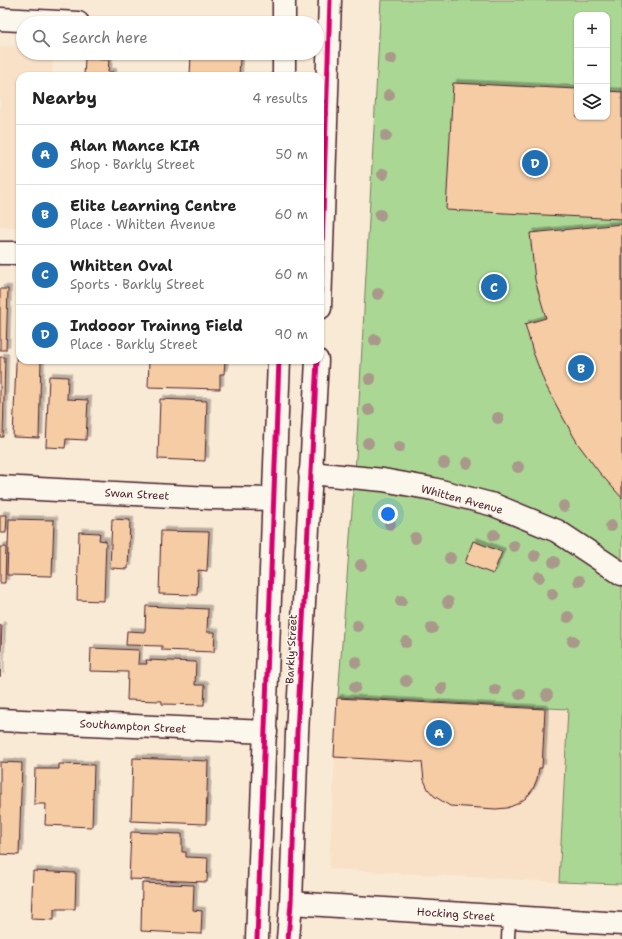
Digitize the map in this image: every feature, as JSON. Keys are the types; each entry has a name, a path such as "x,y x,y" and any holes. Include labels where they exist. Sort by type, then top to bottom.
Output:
{"street":[{"path":"284,0 284,16"},
{"path":"324,179 330,0"},
{"path":"0,19 16,20"},
{"path":"284,60 284,72"},
{"path":"0,252 16,254"},
{"name":"Barkly Street","path":"257,939 266,732 278,364"},
{"name":"Barkly Street","path":"288,939 291,903 297,734 310,473 317,364"},
{"name":"Whitten Avenue","path":"275,471 383,480 433,489 494,505 557,531 622,574"},
{"name":"Swan Street","path":"0,487 210,498 309,499"},
{"name":"Southampton Street","path":"0,720 297,734"},
{"name":"Hocking Street","path":"259,902 291,903 508,928 622,924"}],"shaded area":[{"path":"0,46 16,47 16,60 53,60 52,72 16,72 16,227 0,226"},
{"path":"338,697 568,709 559,882 329,869"}],"green space":[{"path":"381,0 622,0 622,884 559,882 568,709 338,697 356,457"}],"building":[{"path":"85,60 109,60 108,72 84,72"},
{"path":"191,60 240,60 239,72 190,72"},
{"path":"453,83 574,89 574,120 610,120 610,91 622,92 622,219 446,210"},
{"path":"622,224 622,498 599,472 578,444 561,414 545,384 533,352 525,324 546,318 535,280 530,233"},
{"path":"0,289 8,289 6,350 0,350"},
{"path":"0,357 5,357 3,437 0,437"},
{"path":"16,364 41,364 39,438 13,437"},
{"path":"149,364 225,364 224,374 220,374 220,389 148,387"},
{"path":"49,376 68,377 67,399 88,400 86,440 66,439 65,448 46,447"},
{"path":"160,399 207,401 205,461 158,459"},
{"path":"0,515 7,515 6,533 0,533"},
{"path":"9,519 54,520 52,576 7,575"},
{"path":"112,519 130,520 128,569 110,568"},
{"path":"161,531 209,532 207,571 198,570 197,595 159,594"},
{"path":"79,532 100,533 99,540 106,541 104,601 77,600"},
{"path":"473,541 502,552 493,574 465,563"},
{"path":"0,547 6,547 5,583 0,583"},
{"path":"146,606 208,609 207,632 215,632 214,652 162,650 162,646 126,645 127,631 145,632"},
{"path":"0,625 2,625 0,677"},
{"path":"91,648 139,650 138,664 147,664 146,660 196,662 195,685 205,685 204,705 162,704 162,701 127,700 128,672 90,671"},
{"path":"337,698 545,709 542,768 539,768 533,789 526,798 517,804 507,808 496,809 450,806 434,796 428,789 424,780 422,762 334,757"},
{"path":"133,758 208,761 206,824 131,821"},
{"path":"0,762 22,763 19,855 0,854"},
{"path":"59,764 94,765 92,827 45,825 46,804 34,804 35,769 59,769"},
{"path":"131,832 182,834 182,852 186,852 186,857 208,858 207,882 129,879"},
{"path":"33,871 76,873 75,909 54,909 54,920 31,919"},
{"path":"142,883 194,885 193,910 202,911 201,934 141,931"}],"cycle path":[{"path":"324,185 330,0"},
{"path":"257,939 279,364"},
{"path":"288,939 291,903 297,733 317,364"}],"place":[{"name":"Indooor Trainng Field","path":"535,163"},
{"name":"Whitten Oval","path":"494,287"},
{"name":"Elite Learning Centre","path":"581,368"},
{"name":"Alan Mance KIA","path":"439,733"}]}
